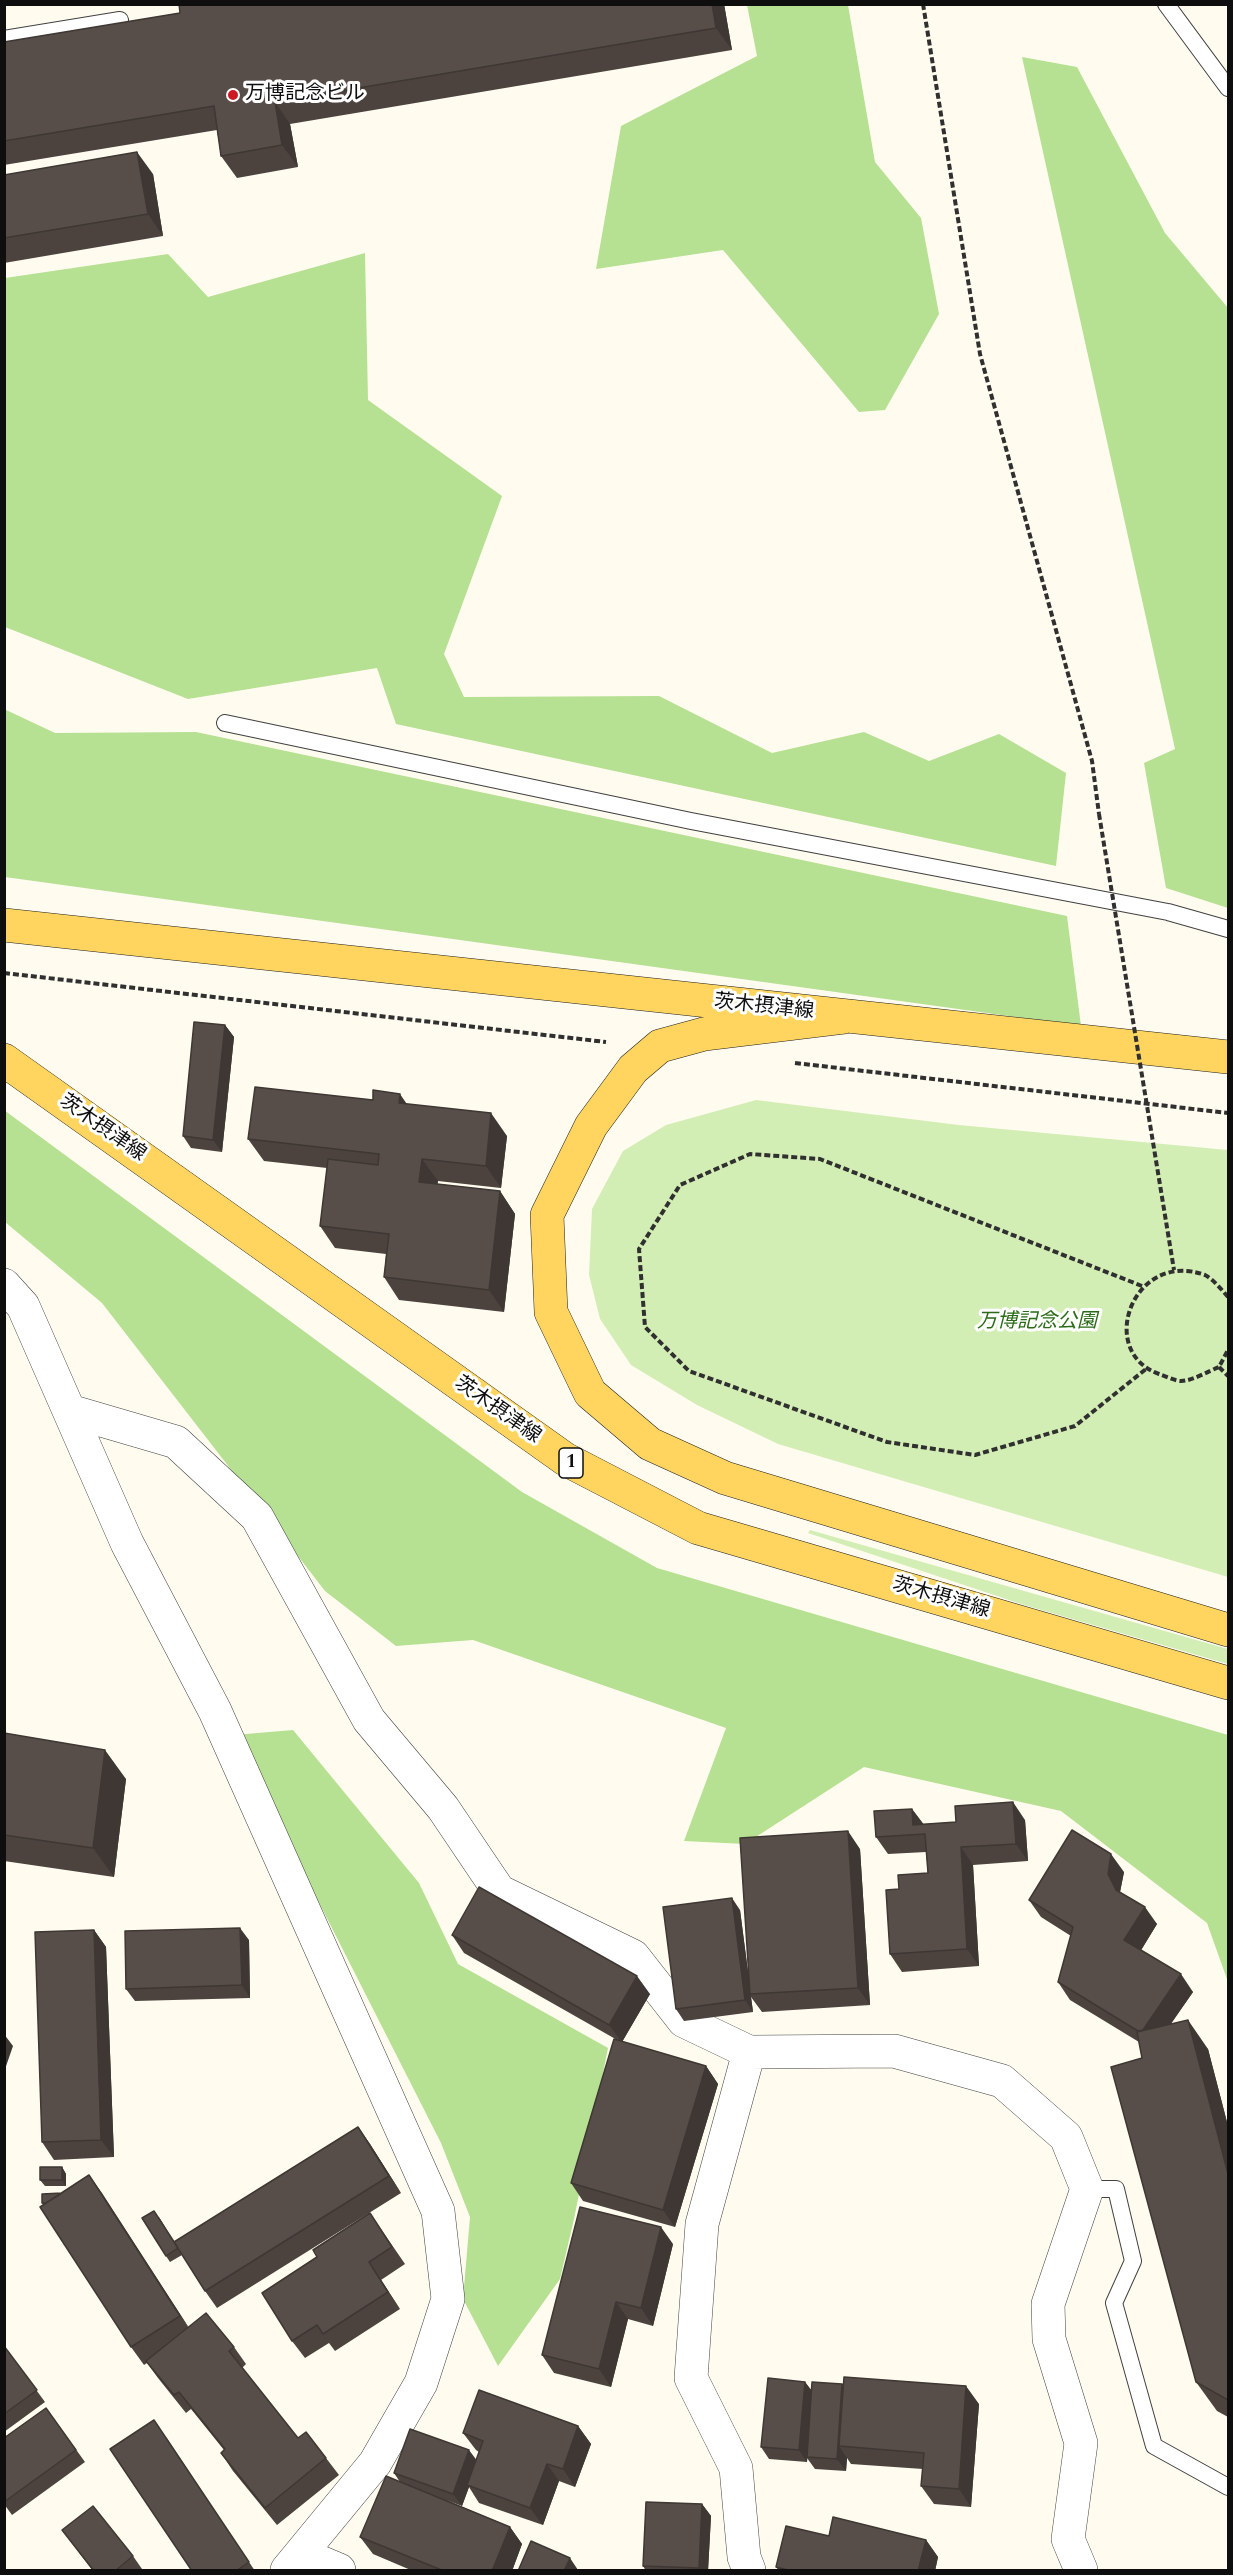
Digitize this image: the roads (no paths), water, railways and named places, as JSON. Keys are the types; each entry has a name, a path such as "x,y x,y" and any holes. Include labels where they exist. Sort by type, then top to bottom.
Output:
{"main road":[{"name":"茨木摂津線","path":"4,925 1228,1057"},
{"name":"茨木摂津線","path":"844,1017 704,1034 660,1047 633,1069 591,1126 547,1215 551,1312 590,1393 650,1444 725,1478 1228,1630"},
{"name":"茨木摂津線","path":"4,1060 565,1460 688,1523 1228,1683"}],"street":[{"path":"4,1285 22,1306 127,1543 215,1711 438,2211 448,2299 421,2383 375,2463 294,2562 339,2571"},
{"path":"70,1411 176,1442 257,1517 369,1720 443,1808 499,1891 633,1956 684,2021 749,2052 894,2051 1002,2081 1065,2137 1087,2189 1048,2304 1049,2339 1081,2443 1068,2539 1081,2571"},
{"path":"749,2052 702,2224 691,2378 736,2468 744,2557 749,2571"}],"lane":[{"path":"1166,4 1228,88"},
{"path":"4,39 120,20"},
{"path":"225,723 692,821 1168,912 1228,929"},
{"path":"1087,2189 1116,2189 1133,2261 1114,2303 1154,2446 1228,2487"}],"place":[{"name":"万博記念ビル","path":"233,95"}],"park label":[{"name":"万博記念公園","path":"1037,1323"}]}
